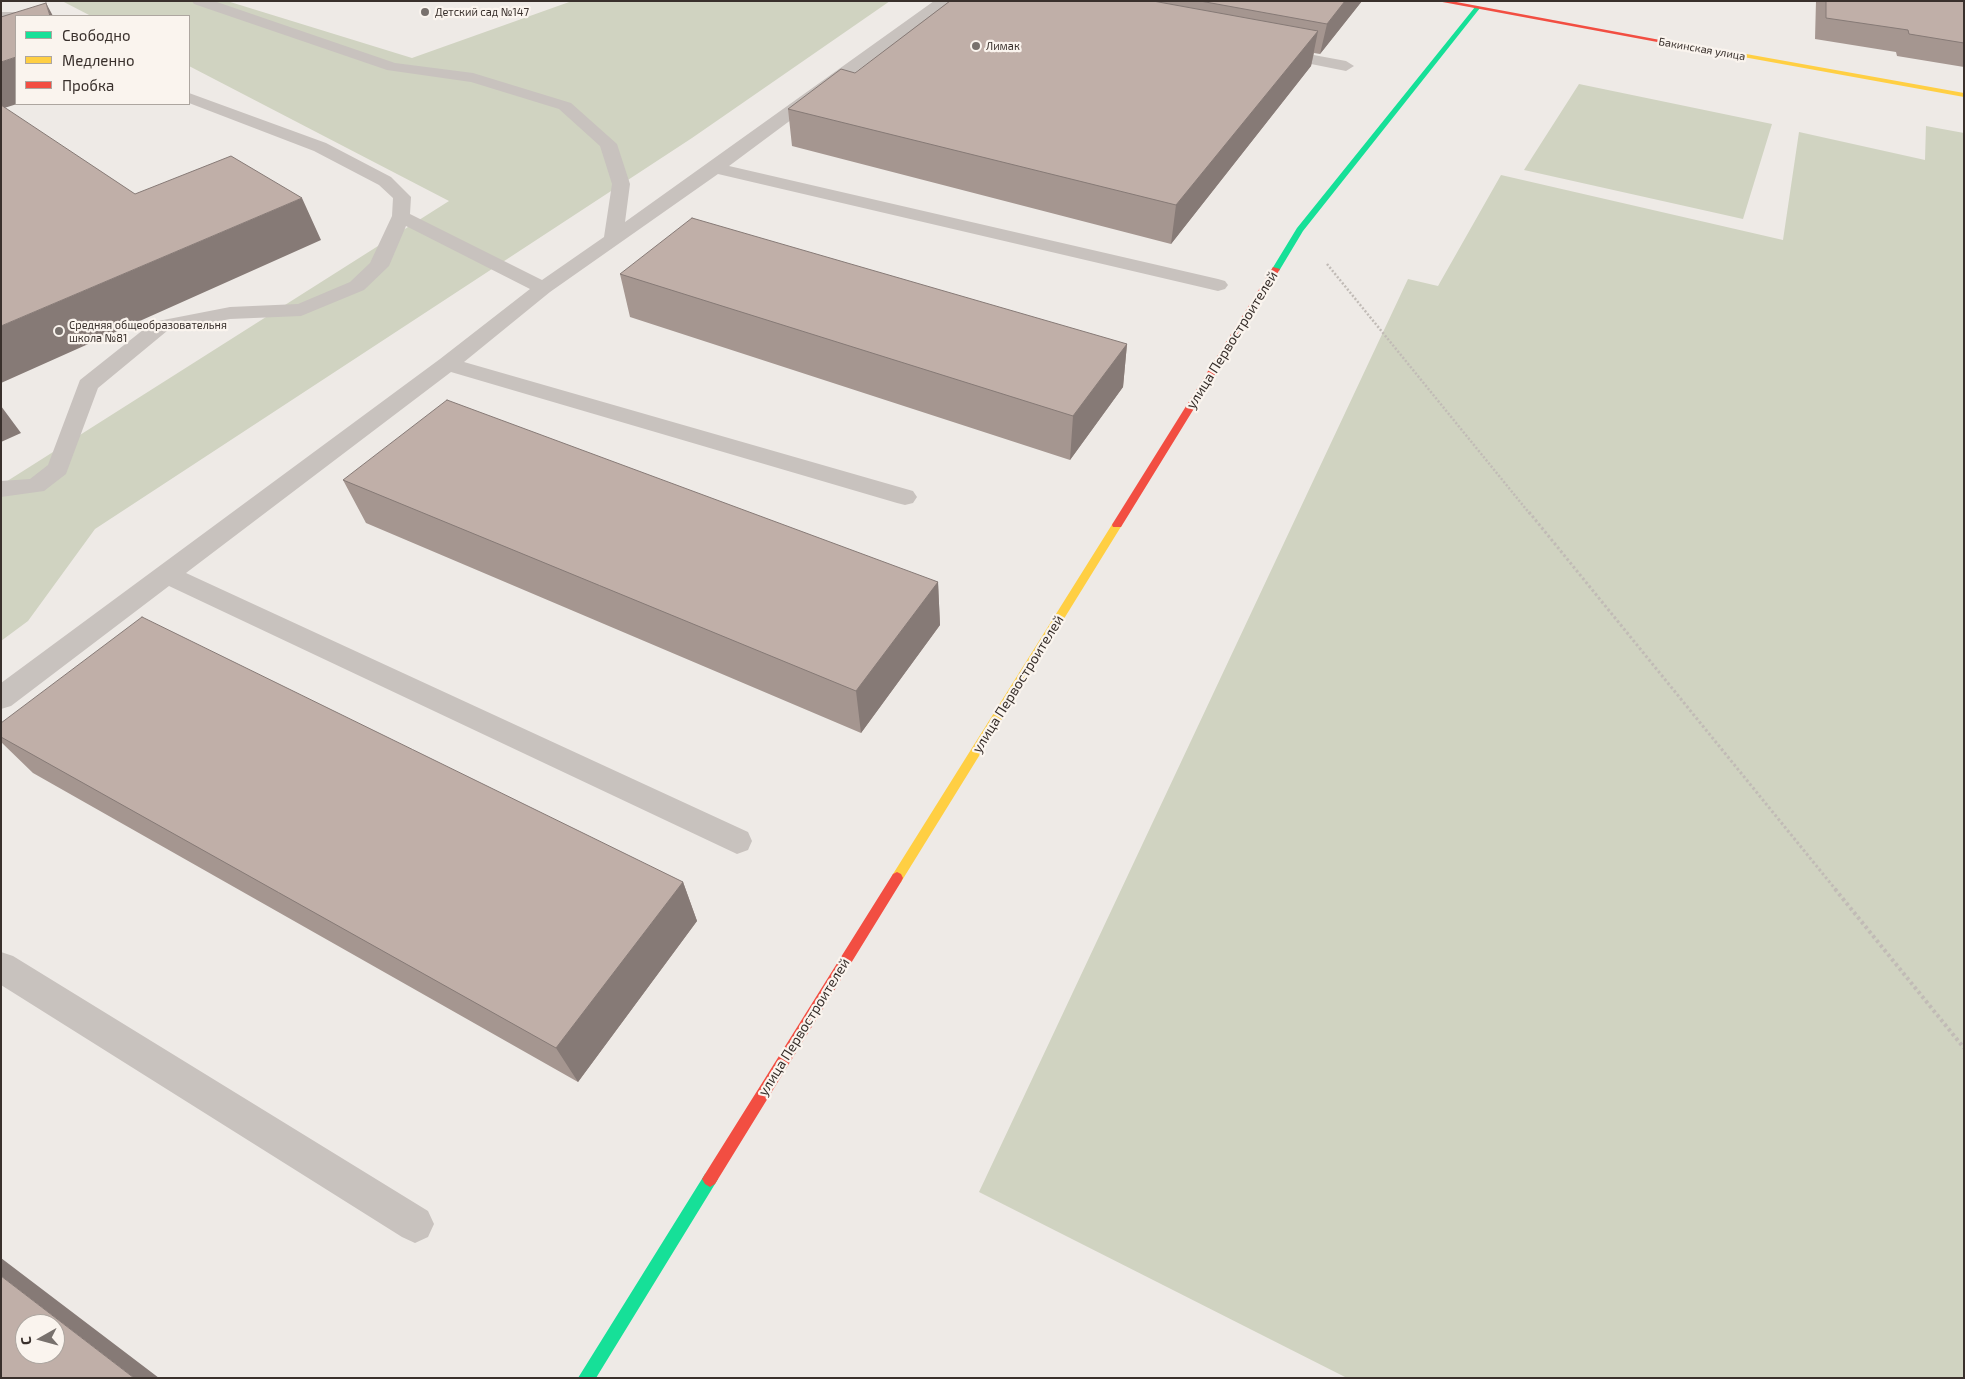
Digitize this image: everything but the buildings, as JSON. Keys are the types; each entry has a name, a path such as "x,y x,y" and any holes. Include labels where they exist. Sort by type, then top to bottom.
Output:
{"street":[{"name":"Бакинская улица","path":"1440,1 1964,95"},
{"name":"улица Первостроителей","path":"586,1378 1300,230 1477,8"}],"lane":[{"path":"199,1 393,66 473,78 565,106 608,144 621,184 613,240"},
{"path":"1,698 448,364 543,288 715,168 944,1"},
{"path":"1,16 15,16"},
{"path":"1259,50 1346,66"},
{"path":"1,489 36,486 58,469 88,385 160,326 230,313 301,310 357,286 379,266 401,216 402,197 385,182 320,147 190,98"},
{"path":"715,168 1218,285"},
{"path":"401,216 543,288"},
{"path":"448,364 905,497"},
{"path":"168,575 737,841"},
{"path":"1,967 416,1224"}],"path":[{"path":"1300,230 1964,1048"}],"green space":[{"path":"62,1 227,1 412,58 572,1 890,1 692,138 95,529 28,621 1,641 1,485 449,201 190,67 190,15 89,15"},
{"path":"1579,84 1772,124 1743,219 1524,170"},
{"path":"1926,126 1964,133 1964,1378 1347,1378 979,1192 1408,279 1438,286 1501,175 1783,240 1799,132 1925,160"}],"traffic: fast":[{"path":"1276,269 1300,230 1477,8"},
{"path":"586,1378 710,1179"}],"traffic: slow":[{"path":"1668,42 1964,95"},
{"path":"897,878 1117,525"}],"traffic: jam":[{"path":"1440,1 1668,42"},
{"path":"1117,525 1276,269"},
{"path":"710,1179 897,878"}],"place":[{"name":"Детский сад №147","path":"425,12"},
{"name":"Лимак","path":"976,46"},
{"name":"Средняя общеобразовательня школа №81","path":"59,331"}]}
